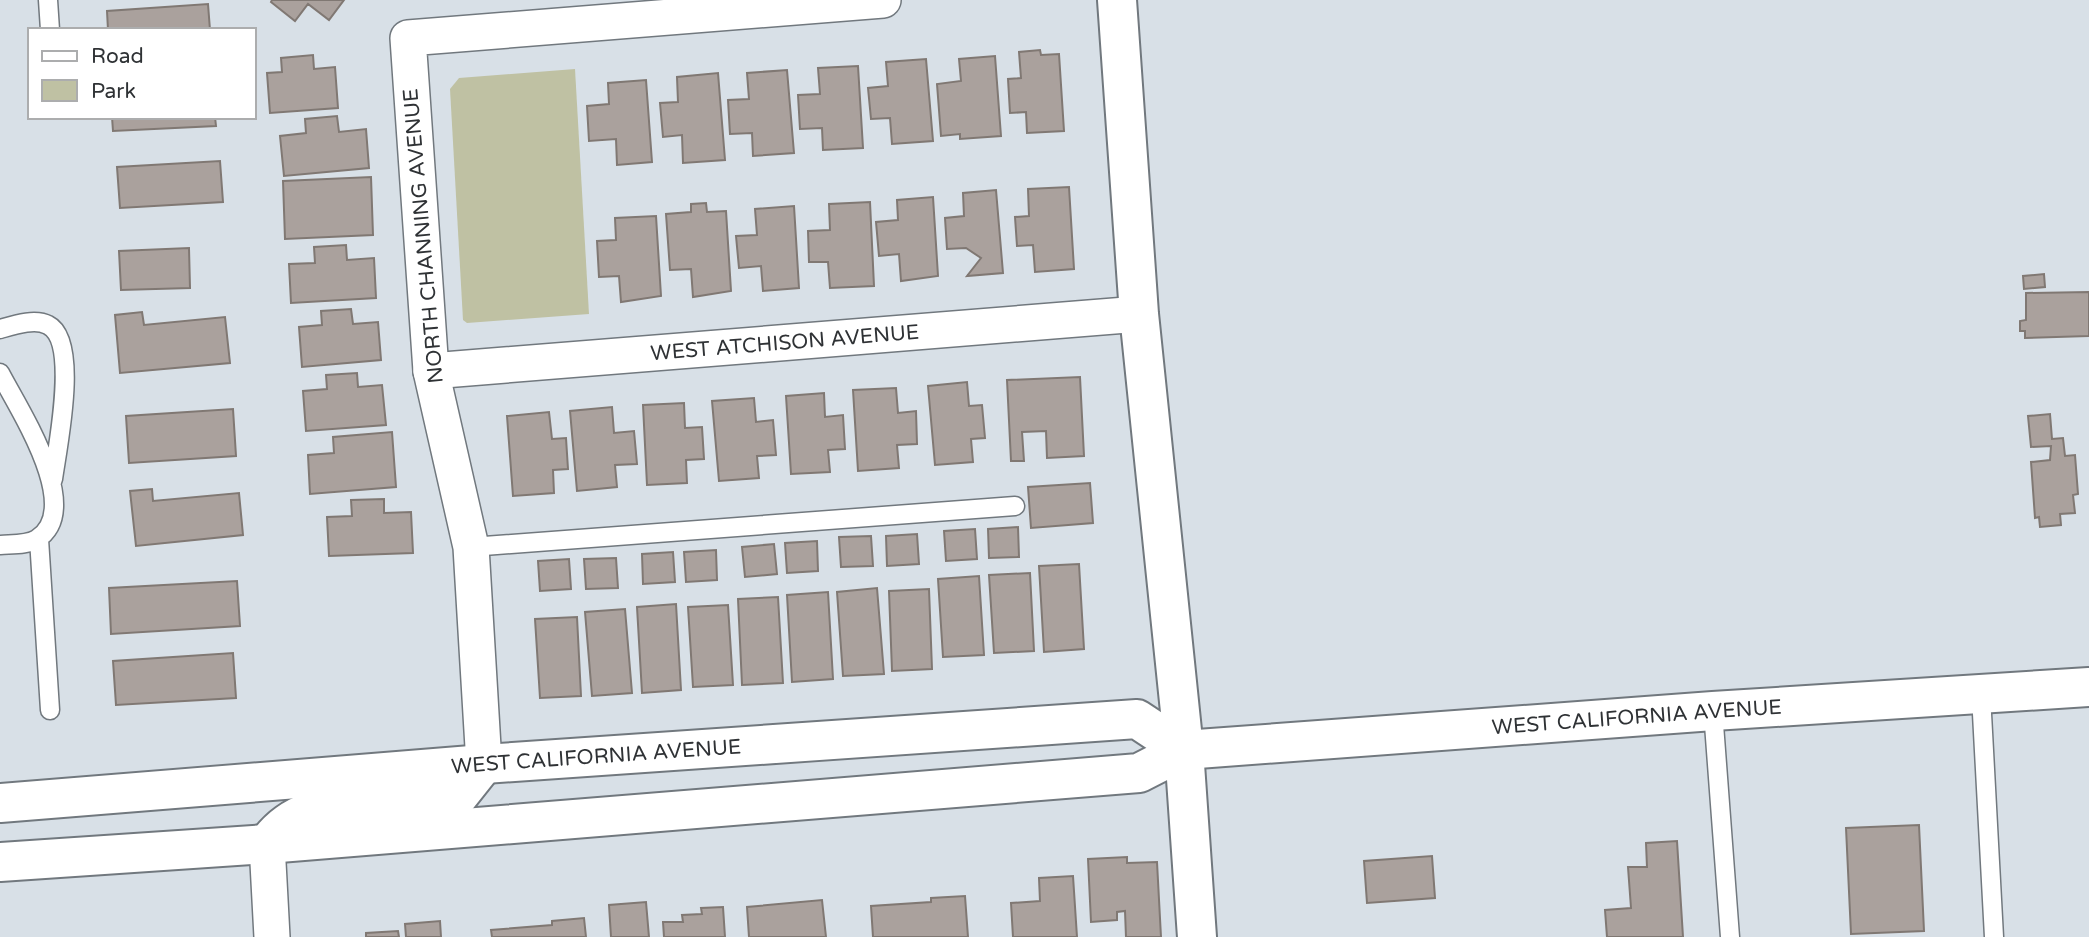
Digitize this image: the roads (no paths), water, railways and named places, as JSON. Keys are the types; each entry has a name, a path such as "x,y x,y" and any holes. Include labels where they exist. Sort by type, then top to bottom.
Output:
{"main road":[{"path":"1117,0 1139,314 1184,750 1197,937"},
{"name":"WEST CALIFORNIA AVENUE","path":"0,862 267,844 1139,773 1184,750 1713,711 2089,687"},
{"name":"WEST CALIFORNIA AVENUE","path":"0,803 485,764 1137,719 1184,750"},
{"path":"267,844 276,830 293,818 313,810 457,797 485,764"}],"street":[{"name":"NORTH CHANNING AVENUE","path":"485,764 471,547 431,370 408,38 883,0"},
{"name":"WEST ATCHISON AVENUE","path":"431,370 1139,314"},
{"path":"267,844 272,937"}],"lane":[{"path":"48,0 50,28"},
{"path":"0,329 34,322 50,326 60,337 65,354 53,482 52,523 38,539 31,542 0,545"},
{"path":"0,373 53,482"},
{"path":"471,547 1015,506"},
{"path":"38,539 50,710"},
{"path":"1981,695 1994,937"},
{"path":"1713,711 1730,937"}]}
